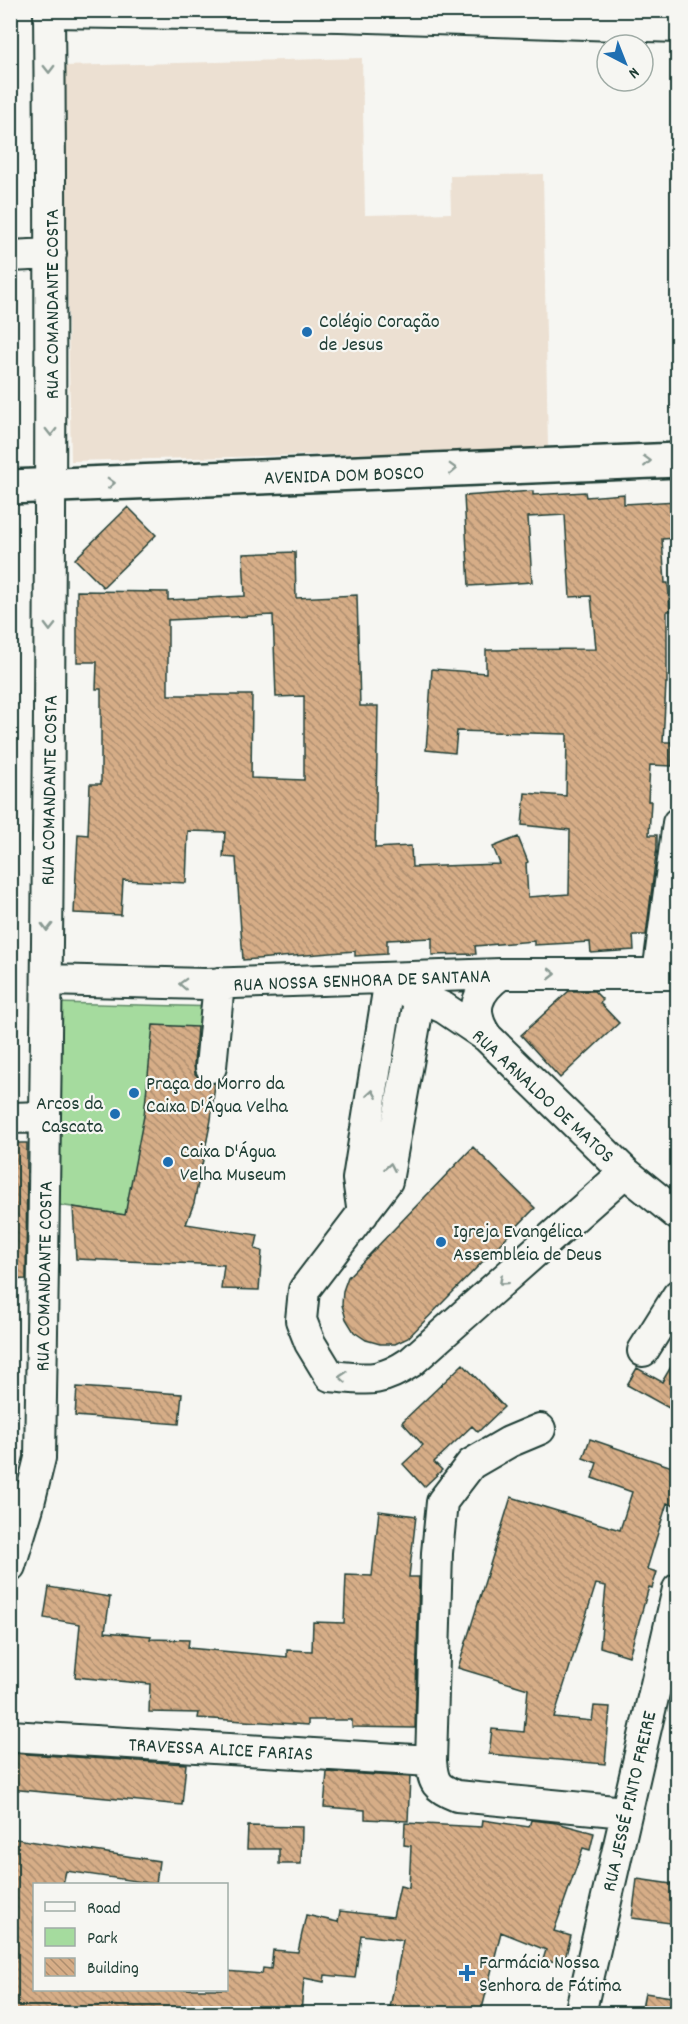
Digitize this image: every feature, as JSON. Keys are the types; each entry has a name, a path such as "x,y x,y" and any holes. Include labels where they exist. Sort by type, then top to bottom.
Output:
{"main road":[{"name":"AVENIDA DOM BOSCO","path":"10,487 678,460"}],"street":[{"path":"49,11 340,13 678,27"},
{"name":"RUA COMANDANTE COSTA","path":"10,1566 40,1458 51,486 49,11"},
{"path":"10,256 51,254"},
{"path":"668,974 678,823"},
{"path":"487,1037 478,1022 478,1000 489,984 501,974"},
{"name":"RUA NOSSA SENHORA DE SANTANA","path":"47,980 219,983 379,982 501,974 668,974"},
{"path":"363,1214 358,1179 379,982"},
{"name":"RUA ARNALDO DE MATOS","path":"379,982 420,996 444,1008 487,1037 626,1172 678,1215"},
{"path":"210,1066 219,983"},
{"path":"420,996 387,1181 304,1290 301,1320 310,1343 330,1376 370,1379 392,1375 411,1362 626,1172"},
{"path":"10,1118 45,1117"},
{"path":"643,1351 678,1295"},
{"path":"540,1429 471,1464 442,1502 437,1553 432,1779 442,1790 457,1796 625,1812"},
{"name":"RUA JESSÉ PINTO FREIRE","path":"580,2013 678,1589"},
{"name":"TRAVESSA ALICE FARIAS","path":"10,1736 431,1761"}],"shaded area":[{"name":"Colégio Coração de Jesus","path":"362,58 365,215 451,213 450,176 543,174 548,449 71,461 63,66"}],"green space":[{"name":"Praça do Morro da Caixa D'Água Velha","path":"55,1003 223,1007 206,1144 186,1224 52,1204"}],"building":[{"path":"533,491 533,495 585,492 586,497 624,494 624,504 678,501 678,538 662,539 665,583 668,583 670,611 667,611 667,683 663,742 672,742 672,766 650,765 649,835 657,835 657,847 646,935 633,935 634,950 591,953 590,942 534,945 534,941 475,946 476,954 432,955 432,938 387,940 387,954 355,956 355,951 243,960 236,858 223,857 225,832 188,831 186,883 123,880 121,915 74,913 78,834 88,835 90,784 101,784 101,689 96,689 97,662 77,662 77,591 168,592 168,600 245,596 243,554 295,552 296,598 357,595 360,706 378,706 375,848 411,846 412,867 500,864 493,847 518,837 528,862 526,863 528,897 569,894 570,830 522,825 525,793 566,796 567,734 457,731 455,753 426,750 432,669 486,673 486,650 596,649 591,596 570,597 565,515 528,517 532,582 469,586 464,496","holes":["273,615 276,697 304,696 304,780 251,778 252,695 168,695 168,620"]},
{"path":"128,507 156,535 103,587 75,559"},
{"path":"569,991 594,991 603,1000 600,1003 619,1023 560,1078 521,1035"},
{"path":"153,1025 197,1027 195,1074 202,1081 209,1084 215,1083 211,1120 194,1203 186,1224 258,1235 255,1249 262,1251 259,1290 221,1289 224,1265 76,1259 73,1207 125,1215 144,1116"},
{"path":"10,1143 27,1143 26,1279 10,1280"},
{"name":"Igreja Evangélica Assembleia de Deus","path":"473,1147 535,1208 408,1338 395,1344 380,1344 366,1340 354,1332 346,1319 342,1305 343,1291 348,1277"},
{"path":"678,1355 678,1413 627,1385 637,1368 662,1382"},
{"path":"463,1364 504,1407 478,1432 472,1426 434,1462 442,1470 424,1487 403,1464 423,1445 402,1422"},
{"path":"77,1387 182,1394 179,1424 75,1416"},
{"path":"590,1439 678,1469 678,1507 667,1503 647,1569 657,1572 652,1588 649,1587 629,1656 600,1647 606,1586 596,1584 554,1717 592,1721 594,1706 610,1707 605,1764 489,1754 492,1729 524,1732 528,1689 458,1668 511,1497 620,1530 632,1492 592,1478 597,1463 583,1458"},
{"path":"379,1511 416,1516 409,1577 419,1577 415,1728 352,1727 352,1720 308,1720 308,1725 198,1718 199,1713 149,1712 150,1684 75,1677 80,1624 44,1618 49,1587 110,1597 105,1632 151,1636 150,1639 189,1640 188,1648 287,1657 287,1650 312,1651 313,1622 344,1623 346,1575 372,1576"},
{"path":"10,1753 186,1764 182,1805 10,1789"},
{"path":"327,1772 410,1777 408,1821 365,1819 365,1810 324,1807"},
{"path":"483,1820 529,1827 531,1820 557,1823 594,1833 590,1850 583,1848 554,1931 571,1936 564,1963 543,1960 546,1950 501,1932 481,2013 389,2013 403,1940 361,1935 355,1978 325,1975 324,1982 304,1978 301,2013 32,2013 10,2010 10,1838 159,1861 156,1883 66,1871 63,1883 33,1883 33,1991 228,1991 228,1971 262,1974 263,1968 271,1969 273,1950 298,1952 306,1915 338,1922 340,1911 393,1917 400,1886 409,1888 411,1846 404,1845 405,1823 482,1827"},
{"path":"248,1826 302,1827 301,1864 279,1864 279,1849 247,1849"},
{"path":"637,1879 678,1885 678,1924 632,1918"},
{"path":"645,1993 678,1998 678,2013 641,2013"}],"place":[{"name":"Colégio Coração de Jesus","path":"307,332"},
{"name":"Praça do Morro da Caixa D'Água Velha","path":"134,1093"},
{"name":"Arcos da Cascata","path":"115,1114"},
{"name":"Caixa D'Água Velha Museum","path":"168,1162"},
{"name":"Igreja Evangélica Assembleia de Deus","path":"441,1242"},
{"name":"Farmácia Nossa Senhora de Fátima","path":"467,1973"}]}
